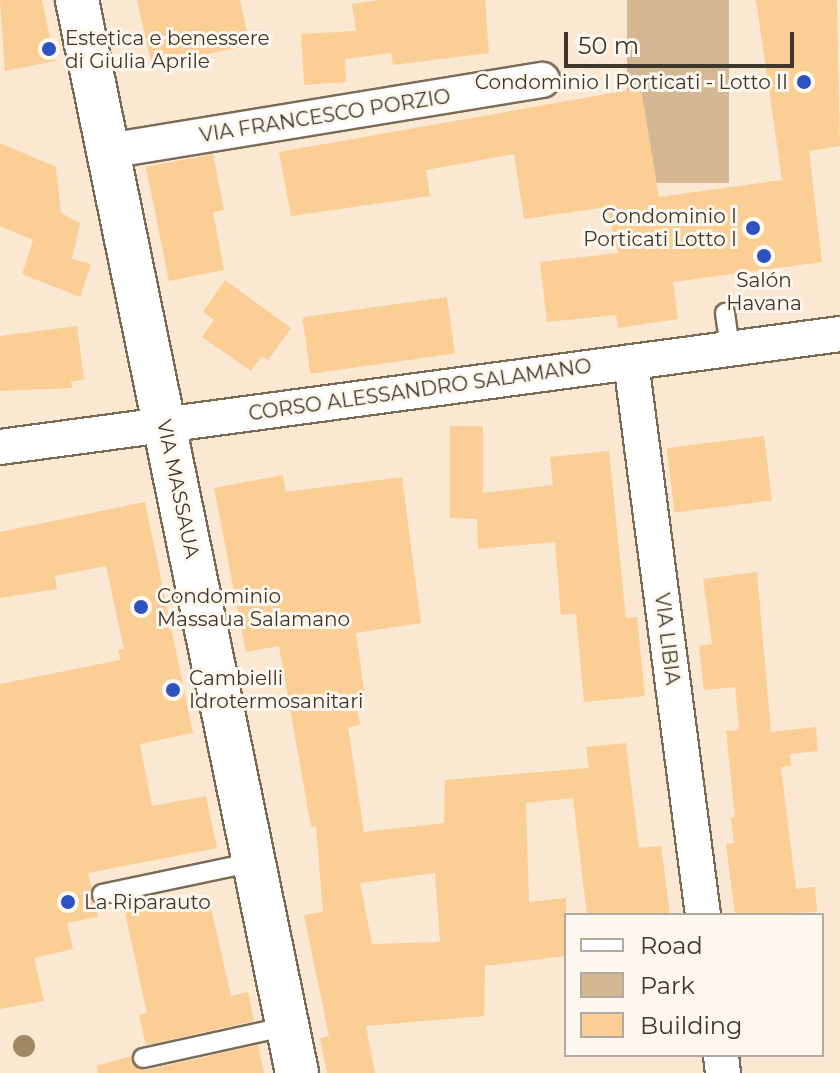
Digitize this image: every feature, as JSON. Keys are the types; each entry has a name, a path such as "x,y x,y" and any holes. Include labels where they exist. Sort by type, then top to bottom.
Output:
{"street":[{"name":"VIA MASSAUA","path":"77,0 297,1073"},
{"name":"VIA FRANCESCO PORZIO","path":"108,151 542,80"},
{"name":"CORSO ALESSANDRO SALAMANO","path":"0,447 840,334"},
{"name":"VIA LIBIA","path":"631,362 703,913"}],"lane":[{"path":"725,313 730,348"},
{"path":"102,894 254,862"},
{"path":"143,1058 288,1026"}],"green space":[{"path":"627,0 729,0 729,183 627,183"}],"building":[{"path":"0,0 42,0 55,61 5,71"},
{"path":"137,0 240,0 250,45 152,66"},
{"path":"380,0 485,0 489,53 393,65 391,53 345,59 346,82 304,85 301,34 356,31 352,4"},
{"path":"756,0 837,0 840,146 809,151 822,262 673,282 678,319 618,328 616,315 547,322 540,262 618,253 607,207 524,219 514,154 426,170 430,196 291,216 279,152 641,88 659,197 782,180"},
{"path":"0,143 56,167 61,213 80,223 72,259 91,264 80,297 22,274 33,240 0,226"},
{"path":"213,154 224,210 213,212 224,270 169,281 146,167"},
{"path":"225,280 291,328 268,360 262,356 251,371 202,337 214,320 203,312"},
{"path":"447,297 455,353 310,374 302,317"},
{"path":"77,326 84,379 71,382 72,388 0,391 0,336"},
{"path":"450,426 483,426 483,493 553,485 550,457 609,451 626,618 637,617 645,696 584,702 576,614 561,615 555,542 478,549 477,519 450,518"},
{"path":"764,436 772,501 675,512 667,448"},
{"path":"283,475 286,492 402,477 421,623 356,633 365,697 356,700 360,725 348,727 364,832 444,823 445,780 589,768 586,747 626,743 639,848 661,846 670,913 587,913 573,798 526,803 529,902 566,898 564,956 485,966 484,1016 366,1026 375,1073 327,1073 320,1038 329,1036 304,915 323,912 316,826 311,827 279,646 246,652 214,488","holes":["435,873 440,942 372,944 360,883"]},
{"path":"145,502 193,733 140,744 152,806 206,796 217,848 88,873 98,917 67,923 73,949 34,958 44,1001 0,1009 0,684 120,660 118,650 124,649 106,566 55,576 57,589 0,598 0,532"},
{"path":"757,572 771,732 816,727 818,751 790,754 791,766 781,767 796,889 815,887 817,912 735,913 726,844 734,843 731,818 735,817 726,731 739,730 735,687 704,690 699,646 712,644 703,579"},
{"path":"208,895 231,996 248,992 254,1021 146,1045 139,1015 147,1013 125,913"},
{"path":"258,1045 264,1073 98,1073 97,1066 131,1056 135,1067 146,1070"}],"place":[{"name":"Estetica e benessere di Giulia Aprile","path":"49,49"},
{"name":"Condominio I Porticati - Lotto II","path":"804,82"},
{"name":"Condominio I Porticati Lotto I","path":"753,228"},
{"name":"Salón Havana","path":"764,256"},
{"name":"Condominio Massaua Salamano","path":"141,607"},
{"name":"Cambielli Idrotermosanitari","path":"173,690"},
{"name":"La Riparauto","path":"68,902"}]}
